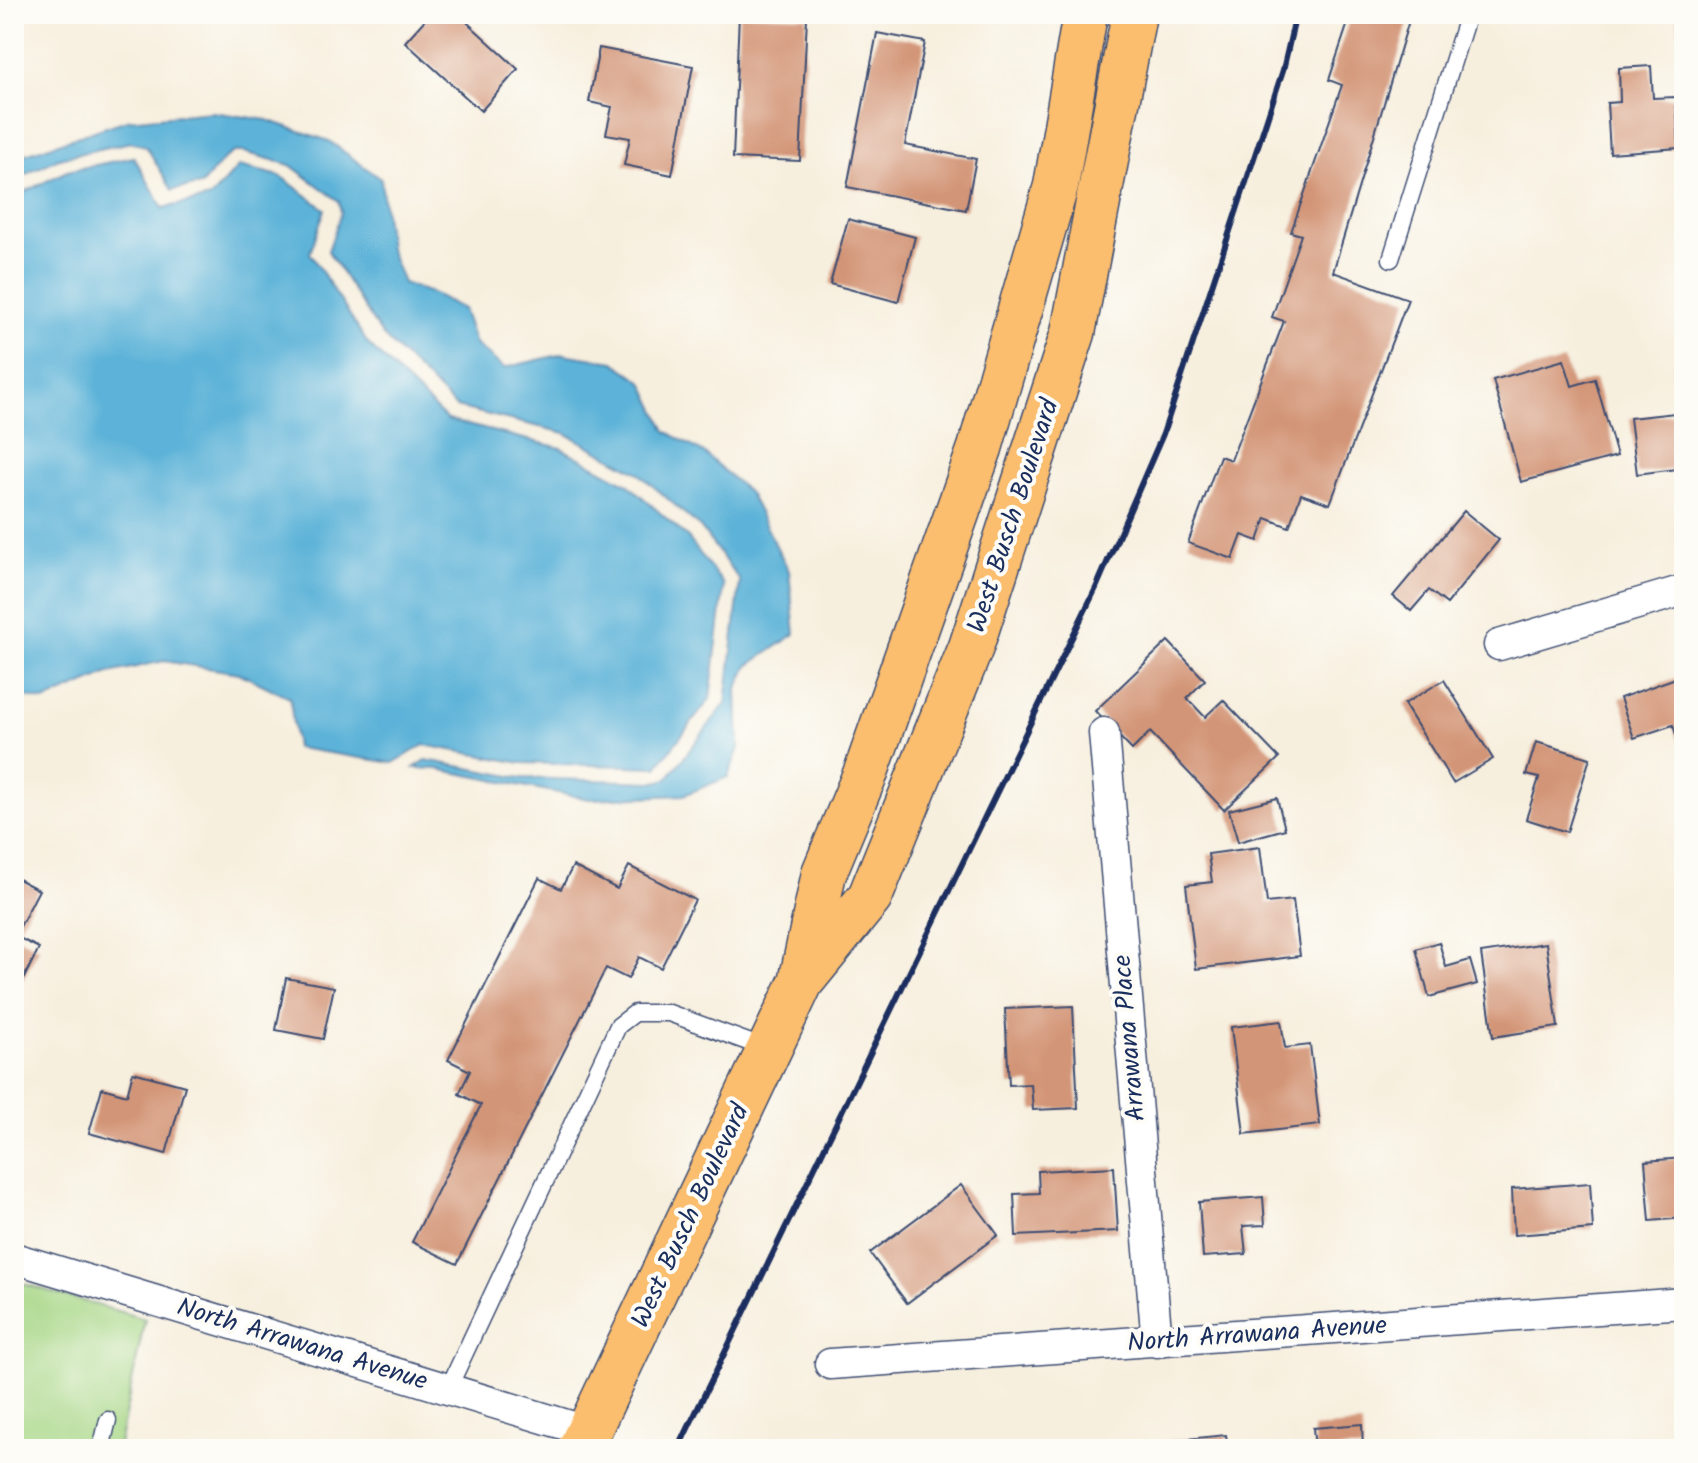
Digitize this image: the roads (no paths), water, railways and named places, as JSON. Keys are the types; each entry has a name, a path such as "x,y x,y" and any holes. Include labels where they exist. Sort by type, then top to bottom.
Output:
{"main road":[{"name":"West Busch Boulevard","path":"585,1440 801,982 824,873 866,772 984,434 1056,186 1085,14"},
{"name":"West Busch Boulevard","path":"801,982 870,897 971,647 1073,333 1134,14"}],"street":[{"path":"1499,645 1684,590"},
{"name":"Arrawana Place","path":"1104,733 1157,1342"},
{"name":"North Arrawana Avenue","path":"14,1258 448,1389 585,1440"},
{"name":"North Arrawana Avenue","path":"830,1364 1684,1303"}],"lane":[{"path":"1391,259 1468,14"},
{"path":"448,1389 618,1026 635,1013 669,1013 769,1050"},
{"path":"101,1449 108,1420"}],"water":[{"path":"212,112 267,120 329,141 381,179 389,248 403,283 463,309 475,344 504,368 563,354 614,362 643,382 666,431 704,453 749,493 789,571 795,634 748,666 737,689 739,748 728,777 684,795 589,799 437,769 414,768 426,760 521,778 656,782 667,779 726,703 740,581 700,527 637,472 565,433 456,407 382,335 328,251 341,213 339,201 290,165 234,152 201,185 172,190 146,146 131,142 59,158 14,180 14,158 127,120"},
{"path":"134,157 163,208 210,198 239,166 280,176 325,209 310,253 368,344 447,420 561,448 628,484 688,538 724,585 710,699 657,767 522,763 424,745 393,763 296,748 290,698 239,673 164,661 109,673 44,701 14,694 14,197 67,171"}],"railway":[{"path":"678,1449 1096,588 1163,434 1283,70 1296,14"}]}
